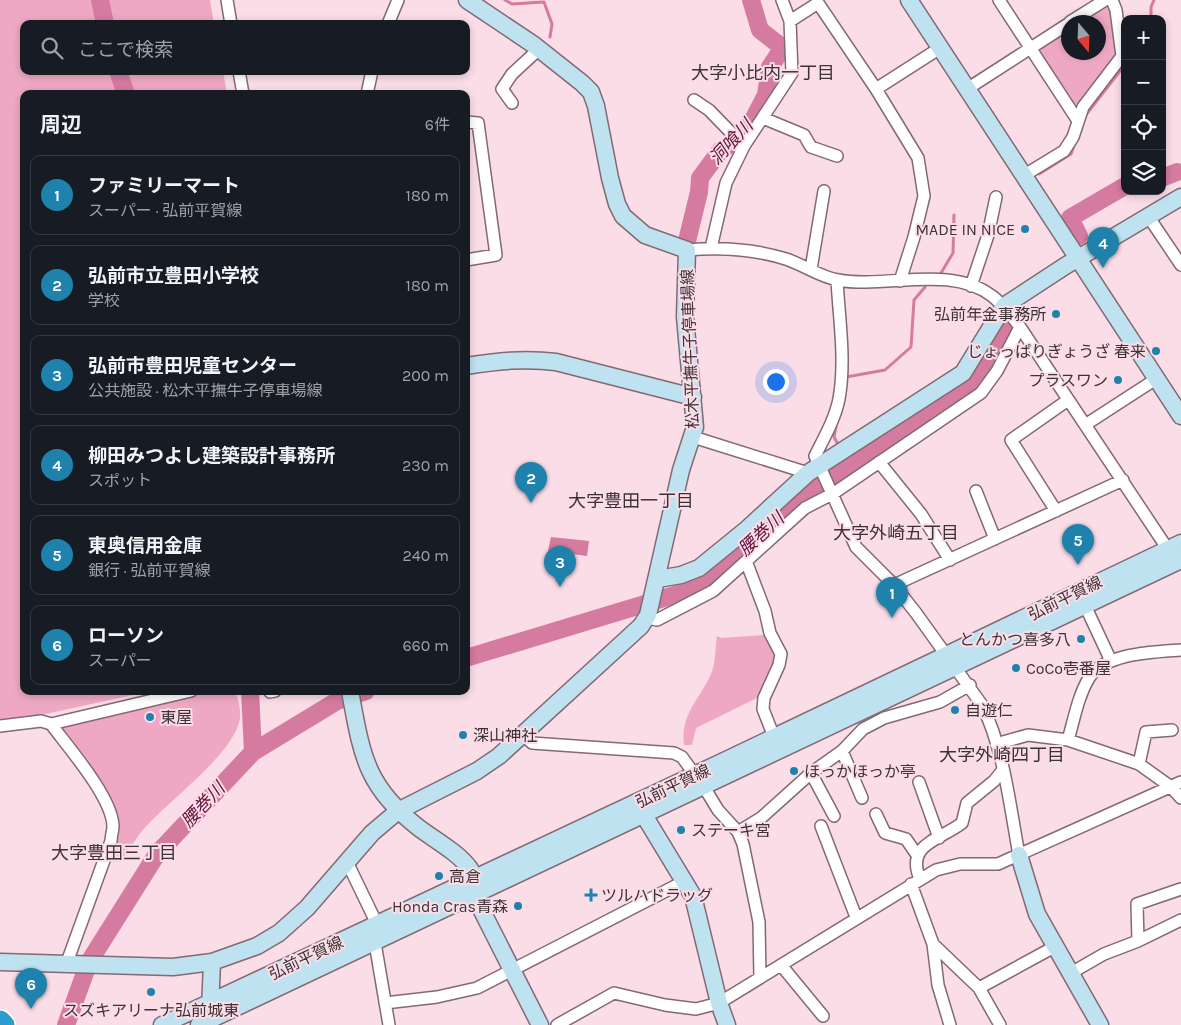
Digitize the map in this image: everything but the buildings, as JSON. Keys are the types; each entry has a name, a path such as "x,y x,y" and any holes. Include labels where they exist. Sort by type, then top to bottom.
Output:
{"highway":[{"path":"0,1020 4,1025"}],"main road":[{"name":"松木平撫牛子停車場線","path":"0,962 103,966 174,966 212,962 257,946 278,933 307,908 372,833 398,811 477,771 499,756 641,626 647,617 682,470 693,436 693,397 685,317 687,250 645,235 623,216 617,204 610,178 596,106 591,92 571,73 539,49 467,0"},
{"path":"908,0 1181,416"},
{"path":"656,585 699,568 817,470 963,373 1004,306 1077,259 1181,197"},
{"path":"470,365 507,360 548,361 693,397"},
{"name":"弘前平賀線","path":"162,1025 377,924 476,886 1176,553"},
{"name":"弘前平賀線","path":"700,781 774,738 950,662"},
{"path":"351,695 359,744 374,779 398,811 467,865 476,886 478,905 540,1025"},
{"path":"640,809 685,881 699,913 719,1003 727,1025"},
{"path":"1019,855 1037,914 1100,1025"},
{"name":"弘前平賀線","path":"205,1024 375,943 476,886"},
{"path":"205,1024 212,1002 212,962"}],"street":[{"path":"226,0 230,20"},
{"path":"390,20 398,0"},
{"path":"711,248 712,236 726,183 740,142 763,118 792,73 790,21 782,0"},
{"path":"999,0 1078,122"},
{"path":"1082,15 1105,0"},
{"path":"1024,176 1064,151 1073,137 1083,107 1122,56 1116,10 1112,0"},
{"path":"790,21 818,4 876,89 918,158 924,196 914,237 900,281"},
{"path":"967,89 1061,28"},
{"path":"876,89 940,48"},
{"path":"512,103 502,88 512,74 539,49"},
{"path":"240,75 242,90"},
{"path":"368,90 371,75"},
{"path":"694,100 709,110 740,142"},
{"path":"763,118 804,135 811,147 836,156"},
{"path":"470,123 478,124 496,255 470,259"},
{"path":"811,269 824,191"},
{"path":"971,286 988,234 996,197"},
{"path":"1148,216 1181,265"},
{"path":"687,250 711,248 766,254 837,280 851,282 943,279 971,286 990,294 1004,306 1020,327 1085,425 1176,553"},
{"path":"837,280 842,359 839,400 831,423 815,456 817,470 832,490 856,547 894,585 950,662 970,685 990,720 1019,855"},
{"path":"647,617 657,620 713,591 805,508 982,394 997,371 1020,327"},
{"path":"1085,425 1156,379"},
{"path":"1056,511 1011,440 1068,400"},
{"path":"693,436 817,470"},
{"path":"879,462 921,514 950,560"},
{"path":"894,585 1123,480"},
{"path":"976,491 995,538"},
{"path":"746,561 765,611 770,633 781,654 779,665 764,698 763,709 774,738"},
{"path":"1082,599 1112,661"},
{"path":"1068,740 1079,700 1089,678 1099,666 1124,656 1181,650"},
{"path":"738,832 761,818 810,773 842,750 858,732 874,723 940,702 970,685"},
{"path":"0,726 41,721 51,724 174,695"},
{"path":"51,724 88,774 106,805 113,825 111,841 70,965"},
{"path":"1139,764 1146,732 1172,730"},
{"path":"523,735 532,743 674,753 682,757 718,810 738,832 743,844 759,922 760,978"},
{"path":"996,744 1028,735 1068,740 1139,764 1176,784 1181,798"},
{"path":"842,750 862,798"},
{"path":"950,1025 938,985 933,944 915,882 917,855 922,847 962,824 966,803 1002,771"},
{"path":"810,773 834,816"},
{"path":"919,782 939,838"},
{"path":"556,1025 614,993 664,1005 696,1009 719,1003 856,917 936,870 960,864 998,864 1176,784"},
{"path":"876,814 885,833 906,839 917,855"},
{"path":"821,826 856,917"},
{"path":"347,862 377,924 375,943 388,1025"},
{"path":"385,1003 477,988 685,881"},
{"path":"1138,941 1138,904 1181,889"},
{"path":"1071,973 1104,954 1138,941 1181,920"},
{"path":"933,944 979,988 1000,1025"},
{"path":"979,988 1056,946"},
{"path":"781,965 822,1016"}],"shaded area":[{"path":"0,0 210,0 213,20 20,20 20,75 224,75 226,90 20,90 20,695 133,695 0,724"},
{"path":"1105,5 1110,7 1118,55 1080,104 1071,104 1038,52 1038,48 1061,33 1061,60 1106,60 1106,15 1089,15"},
{"path":"551,537 589,541 587,556 548,551"},
{"path":"765,635 775,644 775,665 761,696 696,728 692,745 684,745 685,724 688,716 713,670 717,636 721,638"},
{"path":"174,695 236,695 240,715 235,732 226,747 198,777 153,819 119,862 111,861 107,851 111,841 106,805 51,724"}],"waterway":[{"path":"100,0 104,20"},
{"path":"505,0 512,4 544,2 552,24 550,37"},
{"name":"洞喰川","path":"687,241 699,192 700,178 720,151 741,137 753,120 766,95 770,67 778,55 783,52 783,48 760,30 751,0"},
{"path":"1151,15 1151,7 1154,0"},
{"path":"1085,116 1121,71"},
{"path":"119,75 125,90"},
{"path":"1039,174 1071,154 1075,143"},
{"name":"腰巻川","path":"1166,176 1177,172"},
{"name":"腰巻川","path":"1079,236 1070,218 1121,188"},
{"path":"941,273 953,253 954,215"},
{"path":"845,380 846,377 885,370 911,347 914,300 925,287"},
{"name":"腰巻川","path":"470,657 694,589 734,559 764,529 794,504 975,383 1006,329"},
{"path":"837,421 834,437 840,448"},
{"path":"844,455 850,466"},
{"path":"250,695 253,752"},
{"name":"腰巻川","path":"66,1025 89,962 157,854 253,752 337,701 354,695"}],"place":[{"name":"MADE IN NICE","path":"1025,229"},
{"name":"柳田みつよし建築設計事務所","path":"1103,268"},
{"name":"弘前年金事務所","path":"1056,314"},
{"name":"じょっぱりぎょうざ 春来","path":"1156,351"},
{"name":"プラスワン","path":"1118,380"},
{"name":"弘前市立豊田小学校","path":"531,503"},
{"name":"東奥信用金庫","path":"1078,565"},
{"name":"弘前市豊田児童センター","path":"560,587"},
{"name":"ファミリーマート","path":"892,618"},
{"name":"とんかつ喜多八","path":"1081,639"},
{"name":"CoCo壱番屋","path":"1016,668"},
{"name":"自遊仁","path":"955,710"},
{"name":"東屋","path":"150,717"},
{"name":"深山神社","path":"463,735"},
{"name":"ほっかほっか亭","path":"794,771"},
{"name":"ステーキ宮","path":"681,830"},
{"name":"高倉","path":"439,876"},
{"name":"ツルハドラッグ","path":"591,895"},
{"name":"Honda Cras青森","path":"518,906"},
{"name":"スズキアリーナ弘前城東","path":"151,992"},
{"name":"ローソン","path":"31,1009"}],"district":[{"name":"大字小比内一丁目","path":"763,73"},
{"name":"大字豊田一丁目","path":"631,501"},
{"name":"大字外崎五丁目","path":"896,533"},
{"name":"大字外崎四丁目","path":"1002,755"},
{"name":"大字豊田三丁目","path":"114,853"}]}
